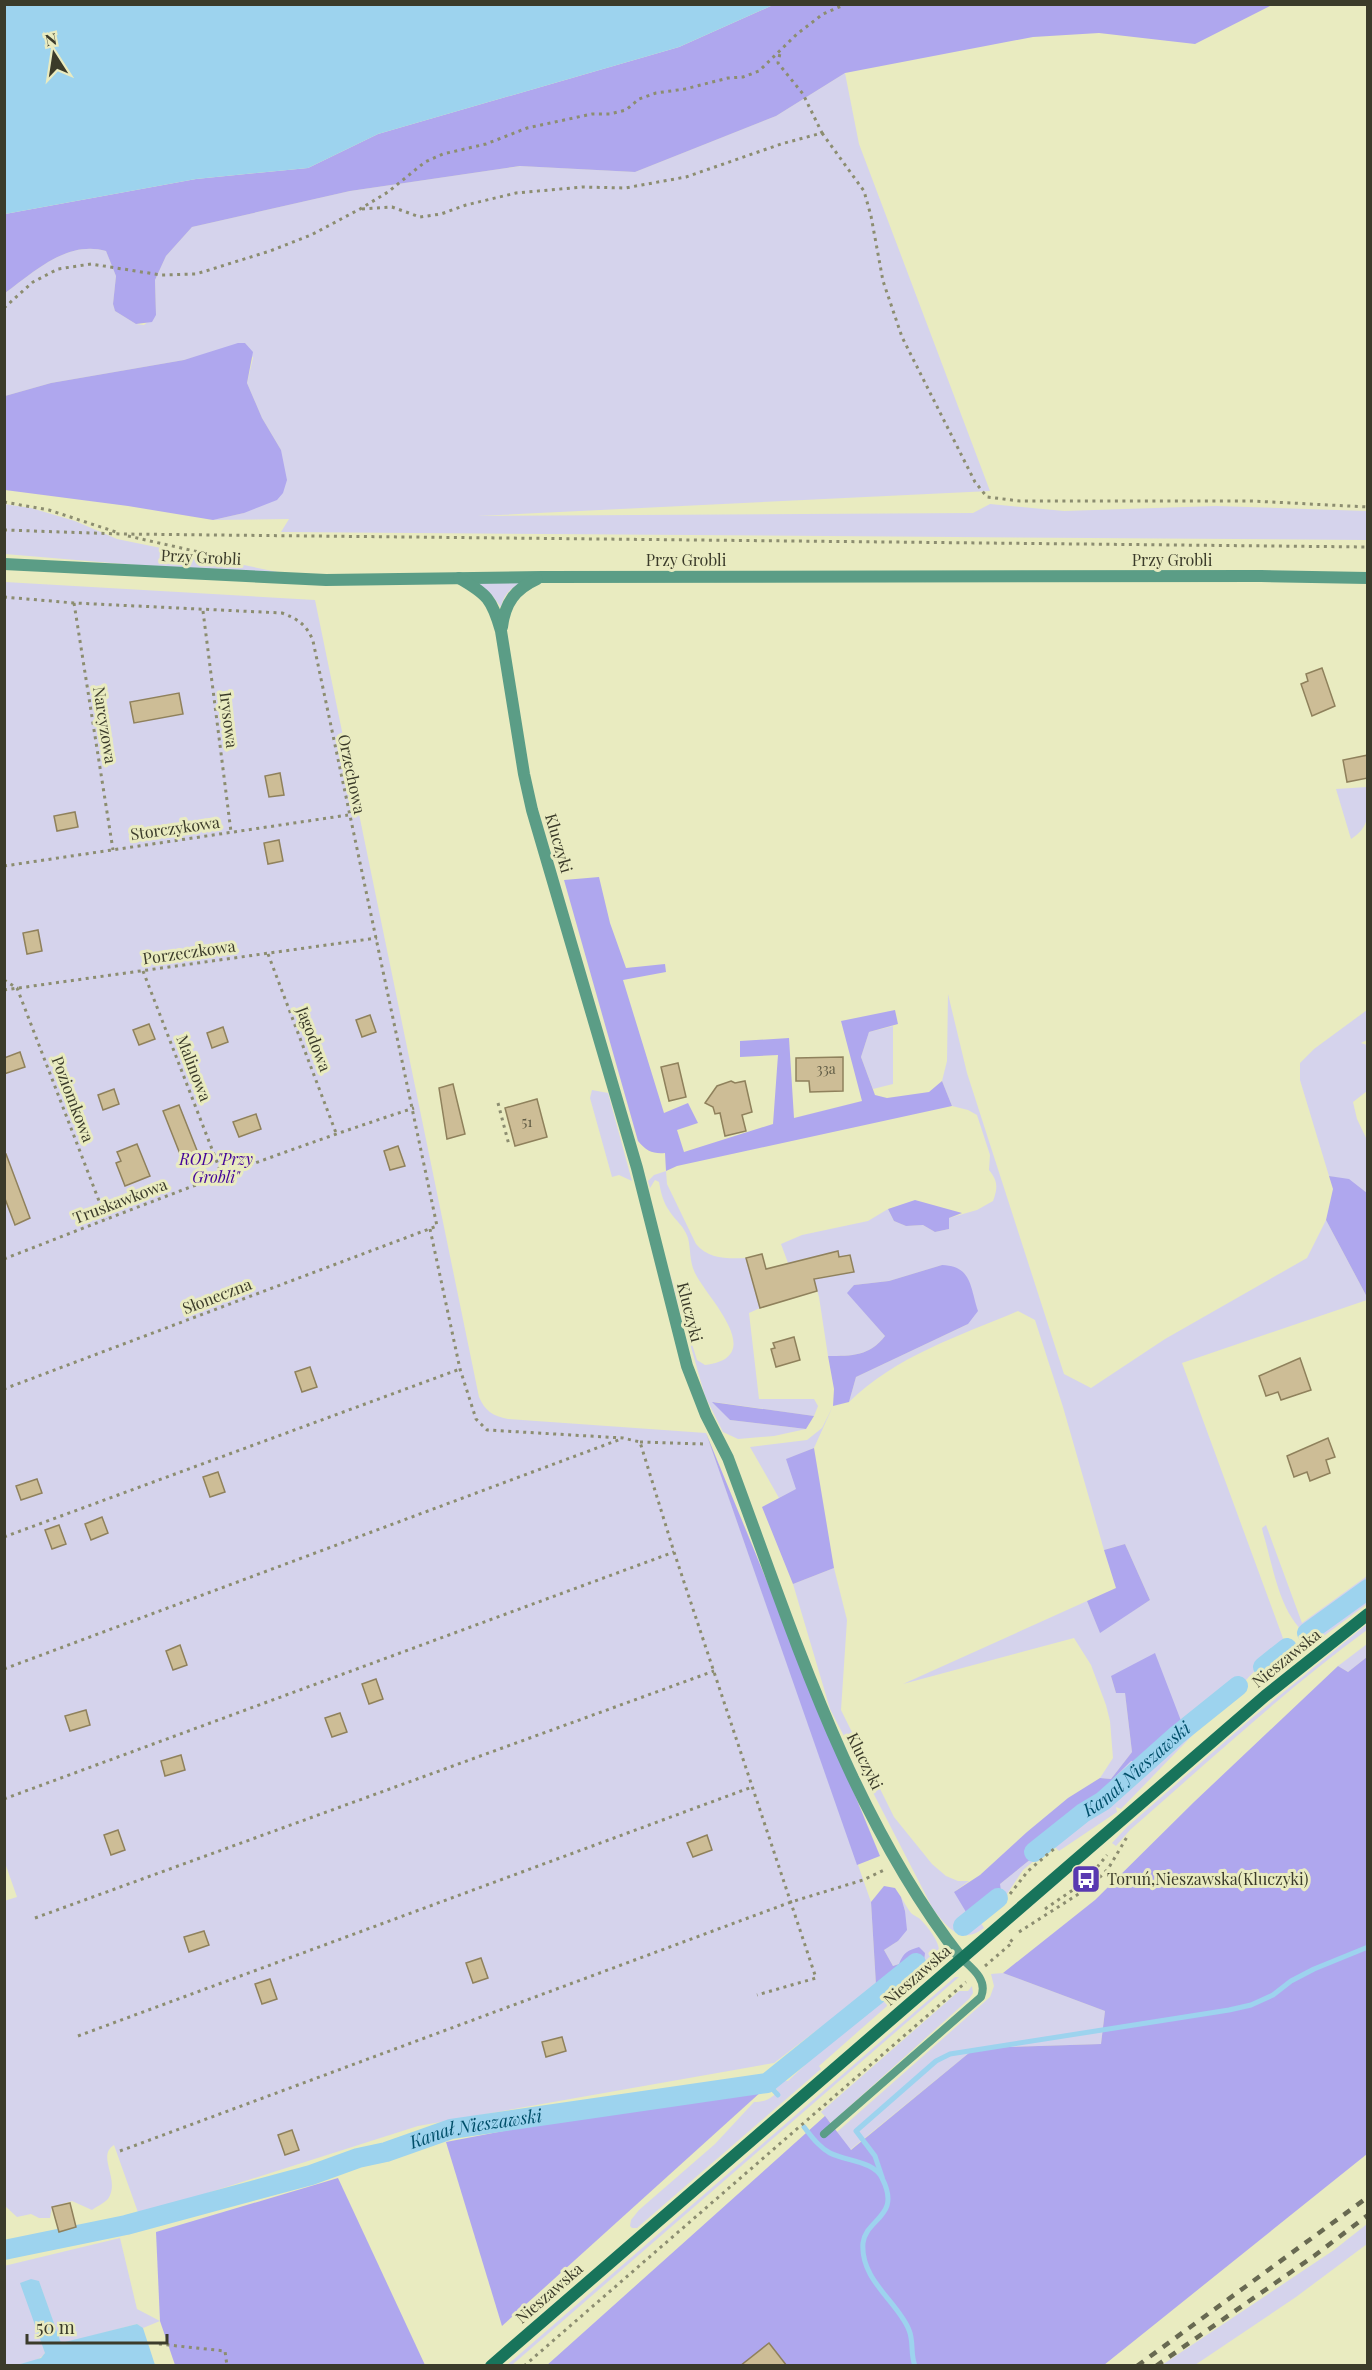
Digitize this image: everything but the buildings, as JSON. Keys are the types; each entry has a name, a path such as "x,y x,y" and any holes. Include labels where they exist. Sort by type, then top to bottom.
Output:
{"main road":[{"name":"Nieszawska","path":"491,2366 1264,1696 1368,1614"}],"street":[{"name":"Przy Grobli","path":"4,564 326,580 542,577 1261,576 1368,578"},
{"name":"Kluczyki","path":"501,631 504,611 513,594 526,584 542,577"},
{"name":"Kluczyki","path":"459,578 484,593 496,612 532,810 638,1172 687,1366 721,1444 835,1739 896,1863 918,1900 961,1959"}],"lane":[{"path":"824,2134 981,1997 983,1986 977,1973 961,1959"}],"path":[{"path":"4,308 33,282 58,269 91,264 161,275 196,274 290,243 360,209 387,192 425,162 443,154 486,144 527,128 592,114 626,111 639,99 656,93 743,77 759,71 797,34 823,14 846,4"},
{"path":"781,50 778,63 803,94 822,133 864,191 883,281 902,337 975,482 987,496 1020,501 1252,501 1368,507"},
{"path":"360,209 392,207 420,217 441,214 466,205 516,194 583,187 625,188 686,177 781,144 822,133"},
{"path":"4,502 49,510 121,534 235,560"},
{"path":"4,530 121,534 1368,547"},
{"name":"Orzechowa","path":"4,597 74,603 282,613 291,616 308,629 313,641 348,815 414,1108 437,1226"},
{"name":"Narcyzowa","path":"74,603 113,850"},
{"name":"Irysowa","path":"203,610 231,832"},
{"name":"Storczykowa","path":"4,866 348,815"},
{"name":"Porzeczkowa","path":"4,990 377,938"},
{"name":"Jagodowa","path":"268,954 336,1133"},
{"name":"Malinowa","path":"143,971 222,1175"},
{"path":"5,980 17,988"},
{"name":"Poziomkowa","path":"17,988 106,1219"},
{"path":"498,1103 509,1145"},
{"name":"Truskawkowa","path":"4,1259 336,1133 414,1108"},
{"name":"Słoneczna","path":"4,1389 437,1226"},
{"path":"430,1229 460,1369 476,1419 487,1430 623,1438 640,1442 721,1444"},
{"path":"4,1538 460,1369"},
{"path":"4,1669 623,1438"},
{"path":"640,1442 674,1552 816,1978 757,1995"},
{"path":"4,1799 674,1552"},
{"path":"35,1918 714,1671"},
{"path":"78,2036 752,1787"},
{"path":"120,2151 791,1902 862,1880 896,1863"},
{"path":"524,2366 1013,1942 1006,1935"},
{"path":"159,2344 225,2351 227,2366"}],"green space":[{"path":"845,73 859,144 990,491 477,516 973,513 990,504 1064,511 1216,506 1367,511 1367,540 281,532 289,519 213,520 244,513 281,450 262,418 247,383 253,358 245,343 184,360 51,383 5,396 5,293 39,268 65,254 78,250 106,251 116,276 113,304 115,311 136,324 144,325 156,315 155,280 166,256 192,227 350,191 521,166 635,172 776,116"},
{"path":"4,504 31,508 75,521 117,539 292,575 254,575 5,554"},
{"name":"ROD \"Przy Grobli\"","path":"5,582 315,600 479,1397 490,1412 508,1419 706,1433 871,1902 876,1985 774,2063 418,2126 192,2198 140,2218 114,2145 107,2155 112,2184 111,2192 108,2199 92,2210 72,2201 52,2207 50,2218 39,2218 31,2214 17,2217 4,2205 4,1901 17,1897 5,1863"},
{"path":"523,582 509,592 501,607 491,594 476,583"},
{"path":"1367,787 1366,823 1351,839 1336,789"},
{"path":"948,994 967,1073 1064,1374 1091,1388 1165,1339 1307,1258 1326,1220 1367,1297 1367,1300 1182,1363 1284,1641 1121,1809 1116,1807 1117,1812 1059,1851 1053,1845 1023,1870 995,1912 981,1923 984,1928 968,1935 961,1935 949,1928 933,1909 830,1709 793,1584 834,1568 847,1620 841,1710 894,1817 932,1864 946,1876 958,1881 969,1881 954,1892 1000,1884 1084,1816 1106,1809 1110,1790 1106,1787 1131,1760 1183,1725 1111,1676 1116,1693 1125,1693 1132,1752 1111,1779 1100,1778 1113,1758 1110,1721 1091,1665 1074,1638 903,1684 1087,1601 1100,1632 1150,1600 1125,1544 1104,1550 1063,1407 1035,1320 1018,1311 951,1339 887,1372 849,1402 856,1377 968,1324 942,1265 889,1281 854,1285 848,1293 885,1336 873,1348 860,1354 828,1356 819,1297 808,1258 788,1263 781,1244 802,1235 868,1221 888,1209 894,1221 906,1226 923,1225 935,1232 949,1229 949,1218 977,1210 993,1201 996,1185 989,1170 990,1155 977,1115 952,1106 942,1081 947,1061"},
{"path":"1367,1010 1367,1040 1361,1043 1367,1045 1367,1091 1353,1102 1357,1119 1367,1140 1367,1193 1349,1180 1329,1176 1300,1080 1300,1063 1314,1049"},
{"path":"893,1026 893,1084 873,1089 861,1057 869,1032"},
{"path":"592,1090 608,1093 632,1181 619,1175 612,1177 590,1098"},
{"path":"666,1171 667,1184 696,1244 712,1255 725,1258 746,1258 760,1308 749,1313 759,1399 814,1399 818,1406 814,1416 714,1402 730,1420 806,1429 774,1436 738,1439 723,1432 705,1396 668,1267 697,1360 705,1365 723,1360 732,1351 733,1339 720,1311 695,1273 688,1238 666,1205 659,1182 655,1180 650,1188 648,1181 654,1175"},
{"path":"833,1406 814,1448 787,1459 797,1489 779,1498 750,1447 807,1440 822,1428"},
{"path":"1266,1525 1302,1623 1367,1576 1367,1604 1317,1641 1305,1633 1294,1622 1280,1594 1263,1533 1262,1528"},
{"path":"1367,1624 1367,1630 1247,1727 1130,1830 1116,1846 1112,1843 1127,1827 1252,1718"},
{"path":"1367,1644 1367,1657 1348,1672 1338,1666"},
{"path":"901,1897 911,1913 921,1920 932,1933 938,1944 938,1962 933,1970 906,1995 903,1992 819,2066 821,2069 637,2228 632,2228 631,2220 639,2210 715,2144 754,2102 765,2101 778,2091 772,2084 779,2079 788,2081 805,2065 804,2056 902,1978 905,1983 899,1964 893,1966 884,1950 898,1941 905,1911"},
{"path":"1003,1973 1105,2011 1101,2044 975,2048 850,2150 837,2132 990,1997 994,1986 991,1974"},
{"path":"955,1977 959,1977 512,2365 507,2365"},
{"path":"972,1986 973,1993 969,1999 831,2123 821,2112 959,1991 968,1991"},
{"path":"1367,2224 1367,2244 1296,2297 1195,2365 1162,2365 1334,2250"},
{"path":"120,2238 137,2309 160,2321 143,2328 137,2324 61,2344 39,2282 45,2353 32,2362 5,2365 4,2266"}],"shaded area":[{"path":"5,4 773,5 679,47 378,134 308,168 196,179 5,214"},
{"path":"773,5 1272,5 1195,44 1099,33 1033,37 845,73 776,116 635,172 520,166 350,191 192,227 166,256 155,280 156,315 152,322 136,324 115,311 113,304 116,276 106,251 78,250 65,254 39,268 5,293 5,214 196,179 308,168 378,134 679,47"},
{"path":"238,343 245,343 253,352 247,383 262,418 281,450 287,480 283,493 277,500 244,513 213,520 5,490 5,396 51,383 184,360"},
{"path":"599,877 610,923 626,968 665,964 666,972 623,980 664,1113 688,1103 698,1123 677,1130 684,1152 773,1124 778,1055 740,1057 740,1041 789,1038 794,1118 862,1101 841,1021 895,1010 898,1024 869,1032 861,1057 875,1095 887,1098 929,1092 942,1081 952,1106 677,1166 666,1171 665,1153 650,1151 638,1141 564,880"},
{"path":"1329,1176 1349,1179 1367,1193 1367,1297 1326,1220 1333,1189"},
{"path":"915,1200 962,1213 949,1218 949,1229 935,1232 923,1225 906,1226 894,1221 888,1209"},
{"path":"942,1265 959,1269 968,1279 978,1311 968,1324 856,1377 849,1402 833,1406 834,1389 828,1356 860,1354 873,1348 885,1336 847,1293 854,1285 889,1281"},
{"path":"712,1402 814,1416 806,1429 730,1420"},
{"path":"706,1433 880,1856 857,1865"},
{"path":"814,1448 834,1568 793,1584 762,1507 796,1489 786,1459"},
{"path":"1125,1544 1150,1600 1100,1633 1087,1601 1116,1588 1104,1550"},
{"path":"1155,1653 1183,1726 1140,1761 1131,1761 1106,1786 1111,1790 1123,1780 1130,1785 1106,1809 1084,1816 1000,1884 1001,1891 978,1913 972,1909 966,1912 954,1892 980,1875 1068,1798 1100,1778 1111,1779 1132,1752 1125,1693 1116,1693 1111,1676"},
{"path":"1367,1657 1367,2154 1104,2365 546,2366 825,2116 851,2150 975,2048 1101,2044 1105,2011 1003,1973 1095,1900 1194,1802 1338,1666 1348,1672"},
{"path":"884,1886 895,1888 901,1897 905,1911 907,1930 898,1941 884,1950 893,1966 899,1964 906,1952 912,1949 919,1947 925,1953 923,1963 913,1977 905,1983 900,1975 870,1997 867,1993 876,1985 871,1902"},
{"path":"762,2091 502,2326 446,2142 680,2097"},
{"path":"338,2178 425,2365 175,2365 160,2321 156,2232"},
{"path":"31,2279 39,2281 61,2343 137,2324 143,2328 155,2365 17,2365 41,2358 45,2353 20,2283"}],"waterway":[{"name":"Kanał Nieszawski","path":"1307,1633 1368,1589"},
{"name":"Kanał Nieszawski","path":"1263,1667 1287,1648"},
{"name":"Kanał Nieszawski","path":"1034,1852 1083,1813 1103,1801 1177,1735 1238,1686"},
{"name":"Kanał Nieszawski","path":"963,1926 998,1898"},
{"path":"882,2177 875,2156 856,2131 936,2061 950,2054 1251,2005 1273,1995 1291,1981 1314,1969 1368,1947"},
{"name":"Kanał Nieszawski","path":"4,2250 126,2225 311,2175 451,2129 767,2083 916,1963"},
{"path":"767,2083 778,2095"},
{"path":"804,2127 826,2151 873,2168 882,2178 888,2201 886,2209 865,2235 864,2256 873,2279 909,2330 915,2366"}],"railway":[{"path":"1137,2366 1368,2197"},
{"path":"1156,2366 1314,2256 1368,2215"}],"place":[{"name":"Toruń,Nieszawska(Kluczyki)","path":"1086,1879"}]}
